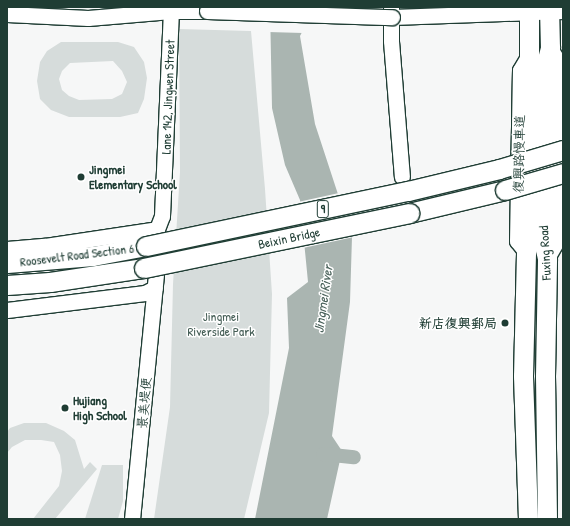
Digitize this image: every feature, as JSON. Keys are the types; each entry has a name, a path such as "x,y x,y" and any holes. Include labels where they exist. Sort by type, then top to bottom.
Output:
{"main road":[{"name":"Fuxing Road","path":"528,519 529,503 523,376 526,252 529,241 532,78 529,55 529,10"},
{"name":"Fuxing Road","path":"548,519 545,376 548,258 543,240 546,63 550,48 554,10"},
{"name":"Beixin Bridge","path":"153,238 408,191 499,169 563,150"},
{"name":"Beixin Bridge","path":"151,277 505,190 563,173"},
{"name":"Roosevelt Road Section 6","path":"7,263 93,256 153,238"},
{"name":"Roosevelt Road Section 6","path":"7,285 151,277"}],"street":[{"path":"7,14 88,18 172,9 207,11 392,12 554,10"},
{"name":"Lane 142, Jingwen Street","path":"153,238 162,216 172,9"},
{"path":"392,12 391,41 402,177"},
{"path":"7,248 153,238"},
{"path":"7,310 145,294 151,277"},
{"name":"景美堤便","path":"132,519 151,277"}],"green space":[{"name":"Jingmei Riverside Park","path":"179,29 251,31 265,189 272,294 269,413 244,519 154,519 170,407 173,284 180,172"},
{"path":"61,42 118,42 134,47 144,62 147,78 144,99 138,113 120,117 69,117 51,110 40,99 37,81 40,62 47,51","holes":["113,61 122,71 127,82 122,94 112,99 79,100 69,96 62,90 59,79 62,71 70,63"]},
{"path":"24,423 46,423 64,431 75,440 84,469 90,462 97,469 55,519 33,519 59,486 62,471 60,455 54,442 25,440 12,447 7,453 7,432 10,428"},
{"path":"102,465 123,465 123,501 118,519 85,519"}],"water":[{"name":"Jingmei River","path":"270,7 315,7 300,36 315,124 352,237 350,302 332,436 342,451 327,519 255,519 289,348 287,298 308,282 300,200 285,165 272,108"}],"pier":[{"path":"268,7 317,7 303,33 268,32"},
{"path":"339,193 354,237 303,248 298,202"}],"waterway":[{"path":"323,454 354,457"}],"place":[{"name":"Jingmei Elementary School","path":"81,177"},
{"name":"新店復興郵局","path":"505,323"},
{"name":"Hujiang High School","path":"65,408"}]}
